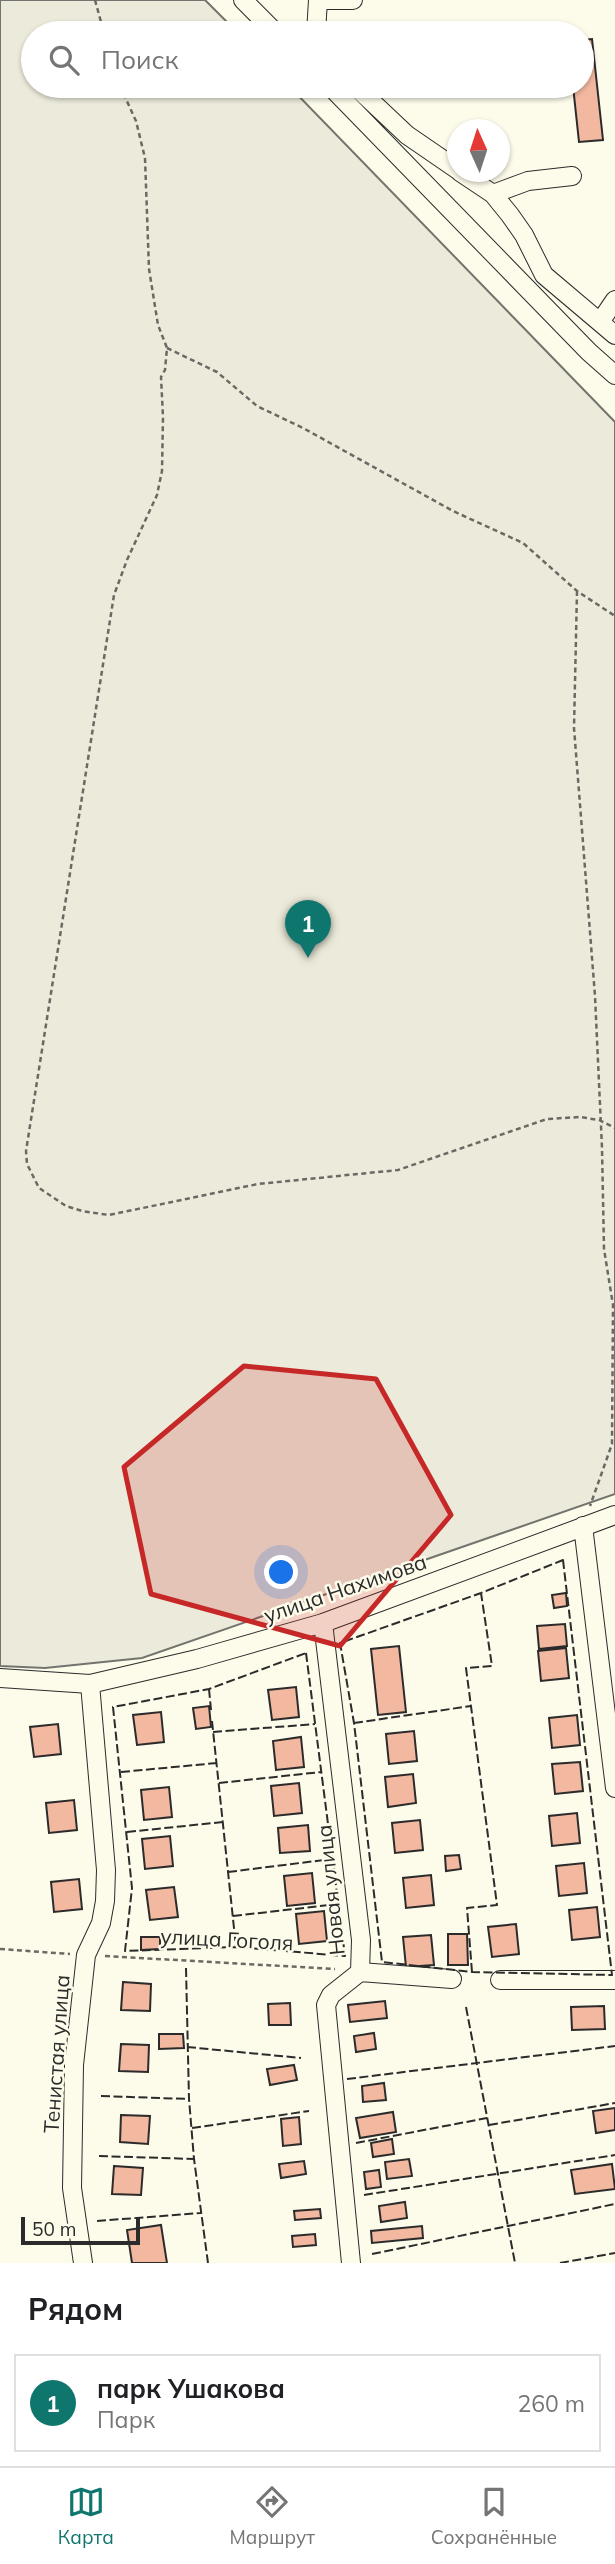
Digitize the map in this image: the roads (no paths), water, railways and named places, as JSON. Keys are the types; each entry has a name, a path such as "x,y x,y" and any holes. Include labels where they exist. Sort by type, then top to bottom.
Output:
{"street":[{"path":"243,0 264,21"},
{"path":"317,21 319,0 353,0"},
{"path":"342,98 589,352 615,375"},
{"path":"368,98 407,135 447,163"},
{"path":"493,194 528,181 572,176"},
{"path":"475,182 493,194 524,234 544,275 615,335"},
{"path":"600,322 615,300"},
{"name":"улица Нахимова","path":"0,1678 90,1684 197,1659 323,1623 615,1515"},
{"path":"583,1526 615,1788"},
{"name":"Новая улица","path":"323,1623 360,1940 360,1972 331,1995 326,2005 351,2263"},
{"name":"Тенистая улица","path":"83,2263 72,2188 74,2065 86,1955 101,1923 105,1891 90,1684"},
{"path":"360,1972 452,1979"},
{"path":"500,1980 615,1980"}],"place":[{"name":"парк Ушакова","path":"308,958"}]}
